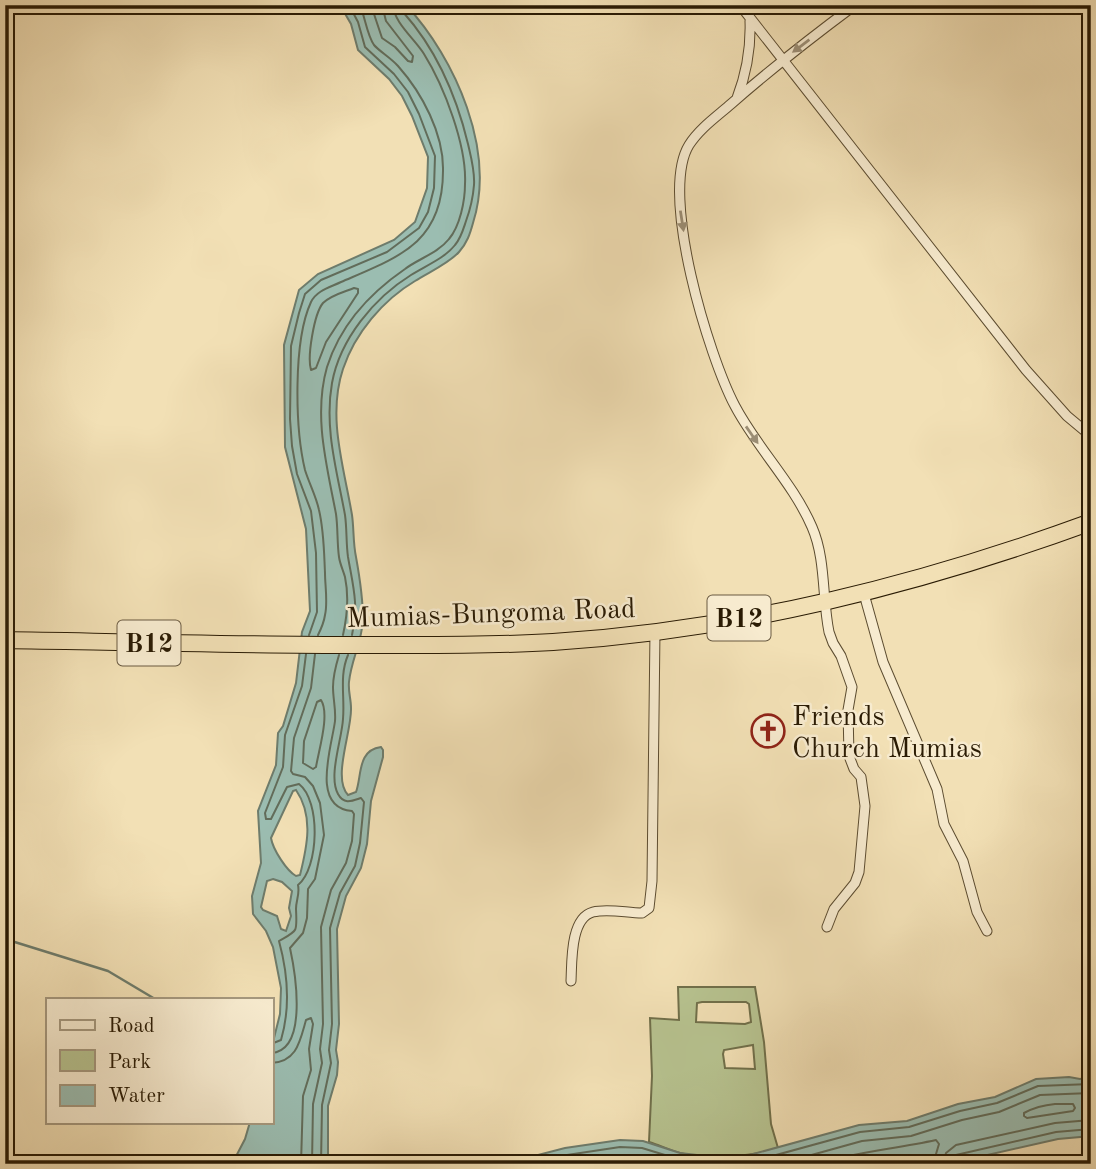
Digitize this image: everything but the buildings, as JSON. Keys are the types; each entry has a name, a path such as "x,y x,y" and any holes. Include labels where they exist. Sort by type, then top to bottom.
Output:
{"highway":[{"name":"Mumias-Bungoma Road","path":"5,640 375,645 553,642 655,631 864,594 955,569 1091,522"}],"street":[{"path":"740,5 1026,370 1061,409 1091,436"},
{"path":"827,927 834,909 855,883 859,872 865,806 861,778 849,756 848,710 852,687 841,656 831,639 814,531 796,498 734,404 707,332 695,292 679,201 682,158 690,143 782,60 855,5"},
{"path":"737,99 747,72 750,21"},
{"path":"864,594 883,662 937,789 944,824 963,861 977,912 987,931"},
{"path":"571,981 573,942 581,919 590,912 642,913 649,908 652,881 655,631"}],"green space":[{"path":"678,987 755,987 764,1042 771,1124 778,1148 716,1157 680,1153 649,1142 652,1076 650,1018 679,1020","holes":["746,1002 749,1004 751,1022 696,1022 697,1003","753,1045 755,1069 725,1068 724,1050"]}],"water":[{"path":"340,5 406,5 441,52 467,107 479,166 479,195 471,231 462,249 403,289 381,308 355,343 338,387 338,442 352,515 363,612 361,636 349,682 351,718 342,766 344,787 348,795 356,792 364,758 368,753 381,747 383,757 371,801 367,844 361,868 346,896 337,929 338,1062 328,1106 328,1164 232,1164 249,1124 273,1124 273,1042 280,1014 281,988 273,947 266,931 253,914 252,896 261,863 258,811 276,765 278,733 283,726 296,683 302,632 310,611 306,529 285,447 284,345 299,290 318,274 394,240 415,222 427,188 428,157 402,96 389,79 358,50 351,24","holes":["296,790 302,800 307,832 300,875 296,876 281,860 271,838 293,791","273,879 282,882 292,891 289,908 291,916 286,931 281,929 277,916 261,907 267,881"]},
{"path":"1091,1077 1091,1136 1058,1139 948,1164 503,1164 565,1148 620,1140 643,1141 680,1153 746,1156 859,1125 907,1121 958,1104 995,1097 1036,1079"}],"waterway":[{"path":"5,939 108,971 153,998"}],"place":[{"name":"Friends Church Mumias","path":"768,731"}]}
